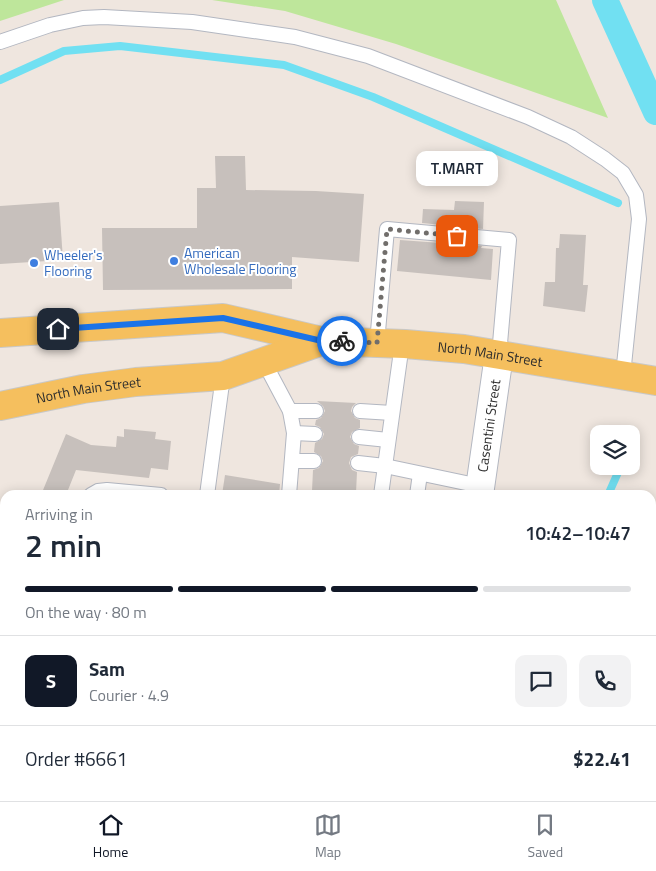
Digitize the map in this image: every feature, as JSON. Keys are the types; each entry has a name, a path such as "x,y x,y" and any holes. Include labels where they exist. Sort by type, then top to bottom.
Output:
{"main road":[{"name":"North Main Street","path":"0,333 223,318 322,341 389,343 464,349 656,381"},
{"name":"North Main Street","path":"0,406 83,389 136,382 223,376 322,341"}],"street":[{"name":"Casentini Street","path":"479,490 499,355"}],"lane":[{"path":"0,42 50,25 83,18 192,22 295,36 368,56 528,117 571,137 606,159 622,173 636,195 639,219 623,375"},
{"path":"382,490 392,413 387,229 509,240 499,355"},
{"path":"264,362 290,412 294,433 290,490"},
{"path":"208,490 223,376"},
{"path":"290,412 316,411"},
{"path":"360,411 392,413"},
{"path":"294,433 315,434"},
{"path":"359,436 388,440"},
{"path":"293,461 314,461"},
{"path":"358,463 385,466 420,474 476,490"},
{"path":"418,490 420,474"}],"green space":[{"path":"0,0 64,0 0,21"},
{"path":"212,0 556,0 608,118 396,44 285,11"}],"building":[{"path":"215,156 245,156 246,190 364,194 359,262 292,257 292,289 103,290 102,228 197,228 197,188 216,188"},
{"path":"455,201 484,202 483,229 422,223 423,209 454,210"},
{"path":"59,202 63,260 0,264 0,206"},
{"path":"560,234 586,235 583,285 588,285 585,312 543,306 545,282 555,282 556,248 559,248"},
{"path":"400,240 482,246 481,248 493,249 491,280 397,271"},
{"path":"317,401 356,403 351,411 355,418 360,420 360,428 352,432 350,437 354,444 359,446 358,454 351,457 349,463 352,470 357,472 356,490 312,490 313,470 319,468 323,461 321,456 314,452 315,443 322,439 324,434 320,427 315,425 316,420 321,418 325,411 323,406"},
{"path":"124,429 156,432 155,439 171,441 168,470 151,468 149,478 76,470 68,490 43,490 66,434 91,445 116,447 117,436 124,437"},
{"path":"225,475 280,484 279,490 223,490"}],"waterway":[{"path":"605,0 656,112"},
{"path":"0,80 64,51 120,46 284,65 373,97 618,203"},
{"path":"610,490 617,475"}],"way so far":[{"path":"342,341 377,343 387,229 457,236"}],"place":[{"name":"T.MART","path":"457,236"},
{"name":"American Wholesale Flooring","path":"174,261"},
{"name":"Wheeler's Flooring","path":"34,263"}],"route":[{"path":"58,329 223,318 322,341 342,341"}]}
